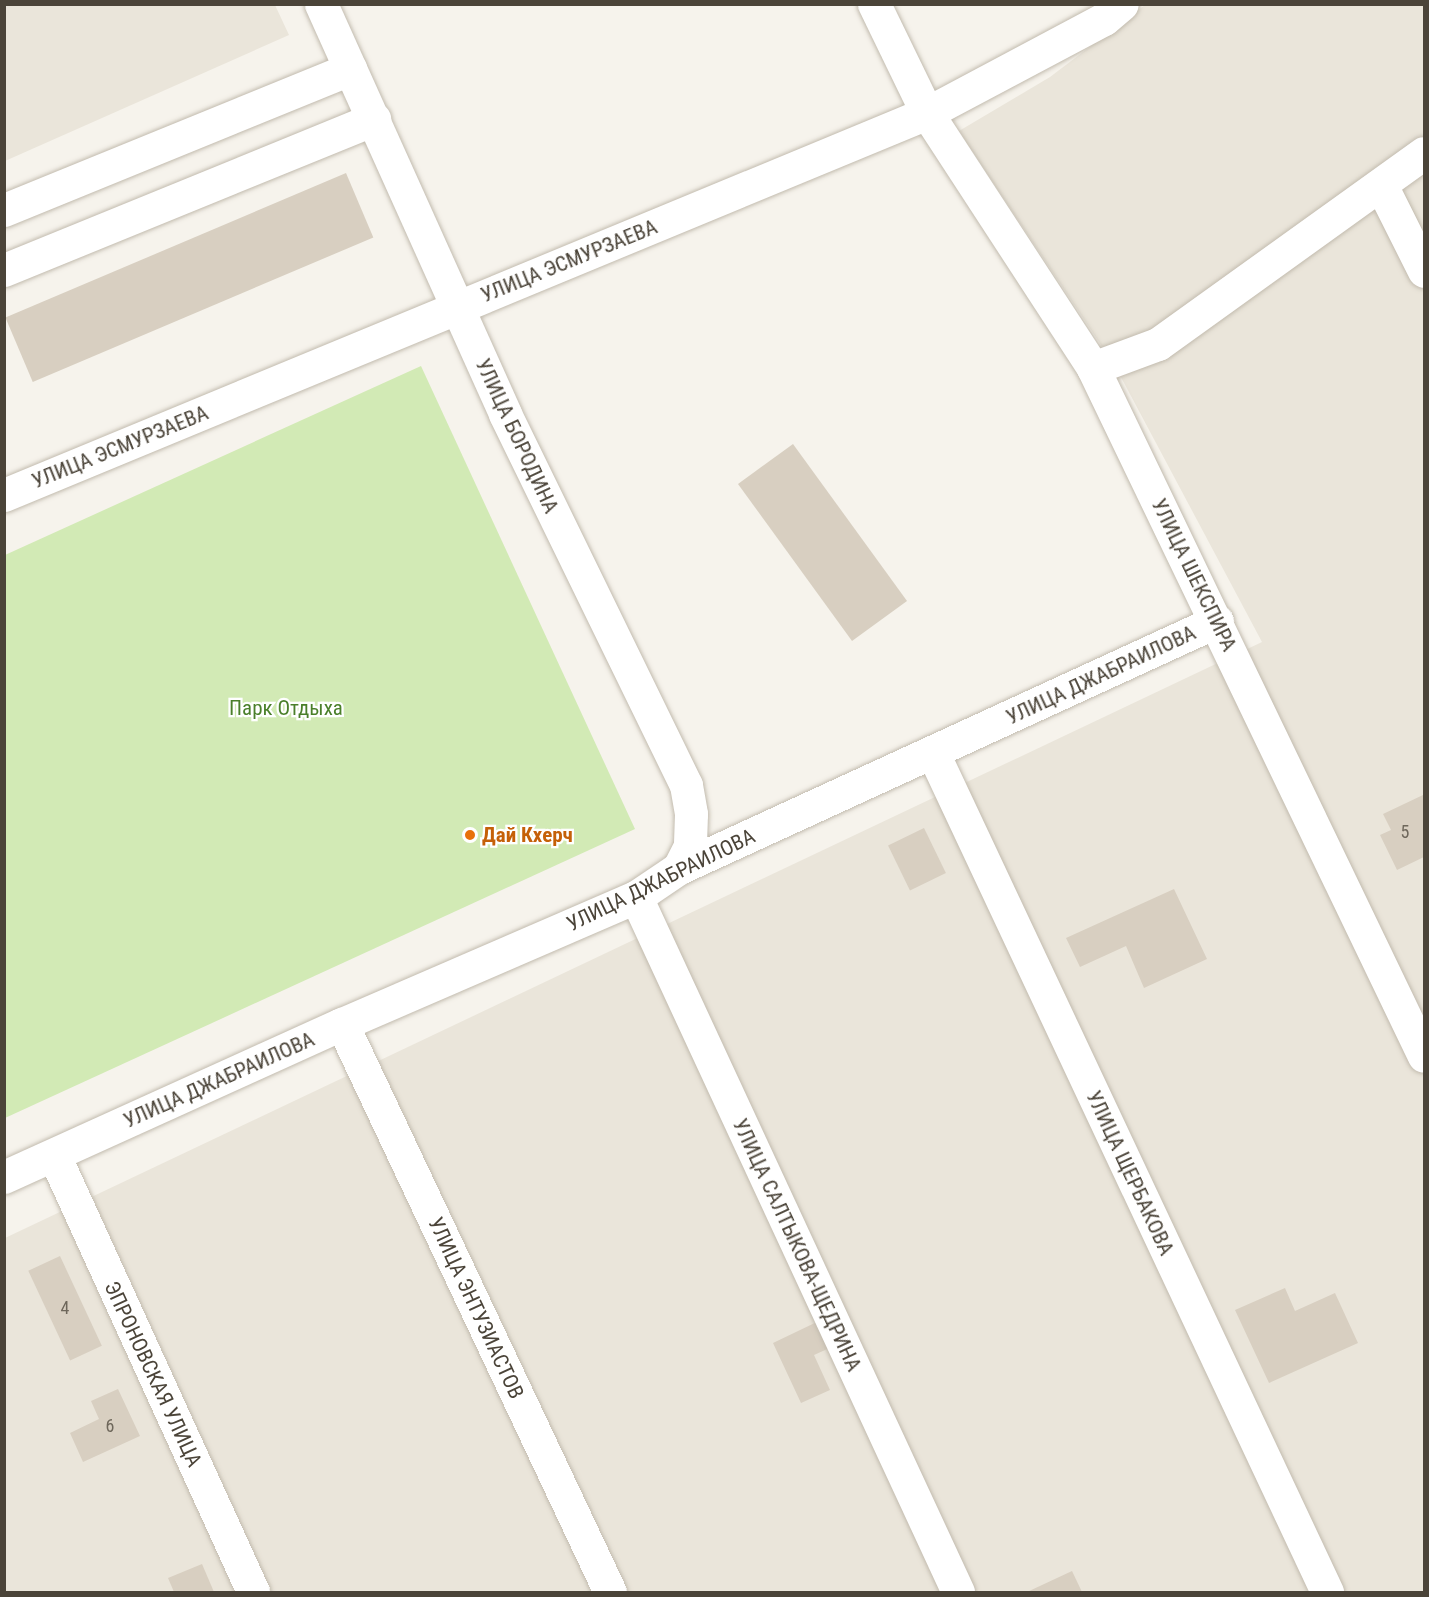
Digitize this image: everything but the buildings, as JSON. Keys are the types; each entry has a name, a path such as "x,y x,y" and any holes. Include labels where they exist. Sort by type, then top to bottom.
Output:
{"street":[{"name":"УЛИЦА БОРОДИНА","path":"321,4 458,308 686,785 691,814 690,846 679,868"},
{"name":"УЛИЦА ШЕКСПИРА","path":"874,4 927,113 1093,368 1425,1056"},
{"name":"УЛИЦА ЭСМУРЗАЕВА","path":"4,495 927,113 1104,19 1122,4"},
{"path":"4,210 350,69"},
{"path":"4,270 374,119"},
{"path":"1093,368 1158,344 1425,153"},
{"path":"1381,185 1425,271"},
{"name":"УЛИЦА ДЖАБРАИЛОВА","path":"4,1177 342,1024 636,897 679,868 1216,621"},
{"name":"УЛИЦА ЩЕРБАКОВА","path":"933,753 1327,1593"},
{"name":"УЛИЦА САЛТЫКОВА-ЩЕДРИНА","path":"636,897 958,1593"},
{"name":"УЛИЦА ЭНТУЗИАСТОВ","path":"342,1024 610,1593"},
{"name":"ЭПРОНОВСКАЯ УЛИЦА","path":"54,1155 253,1593"}],"shaded area":[{"path":"4,5 275,5 289,35 5,161"},
{"path":"1145,5 1424,5 1424,1592 5,1592 5,1238 1262,642 1115,366 959,131 1050,77"}],"green space":[{"name":"Парк Отдыха","path":"421,366 635,829 5,1118 5,555"}],"place":[{"name":"Дай Кхерч","path":"470,835"}]}
